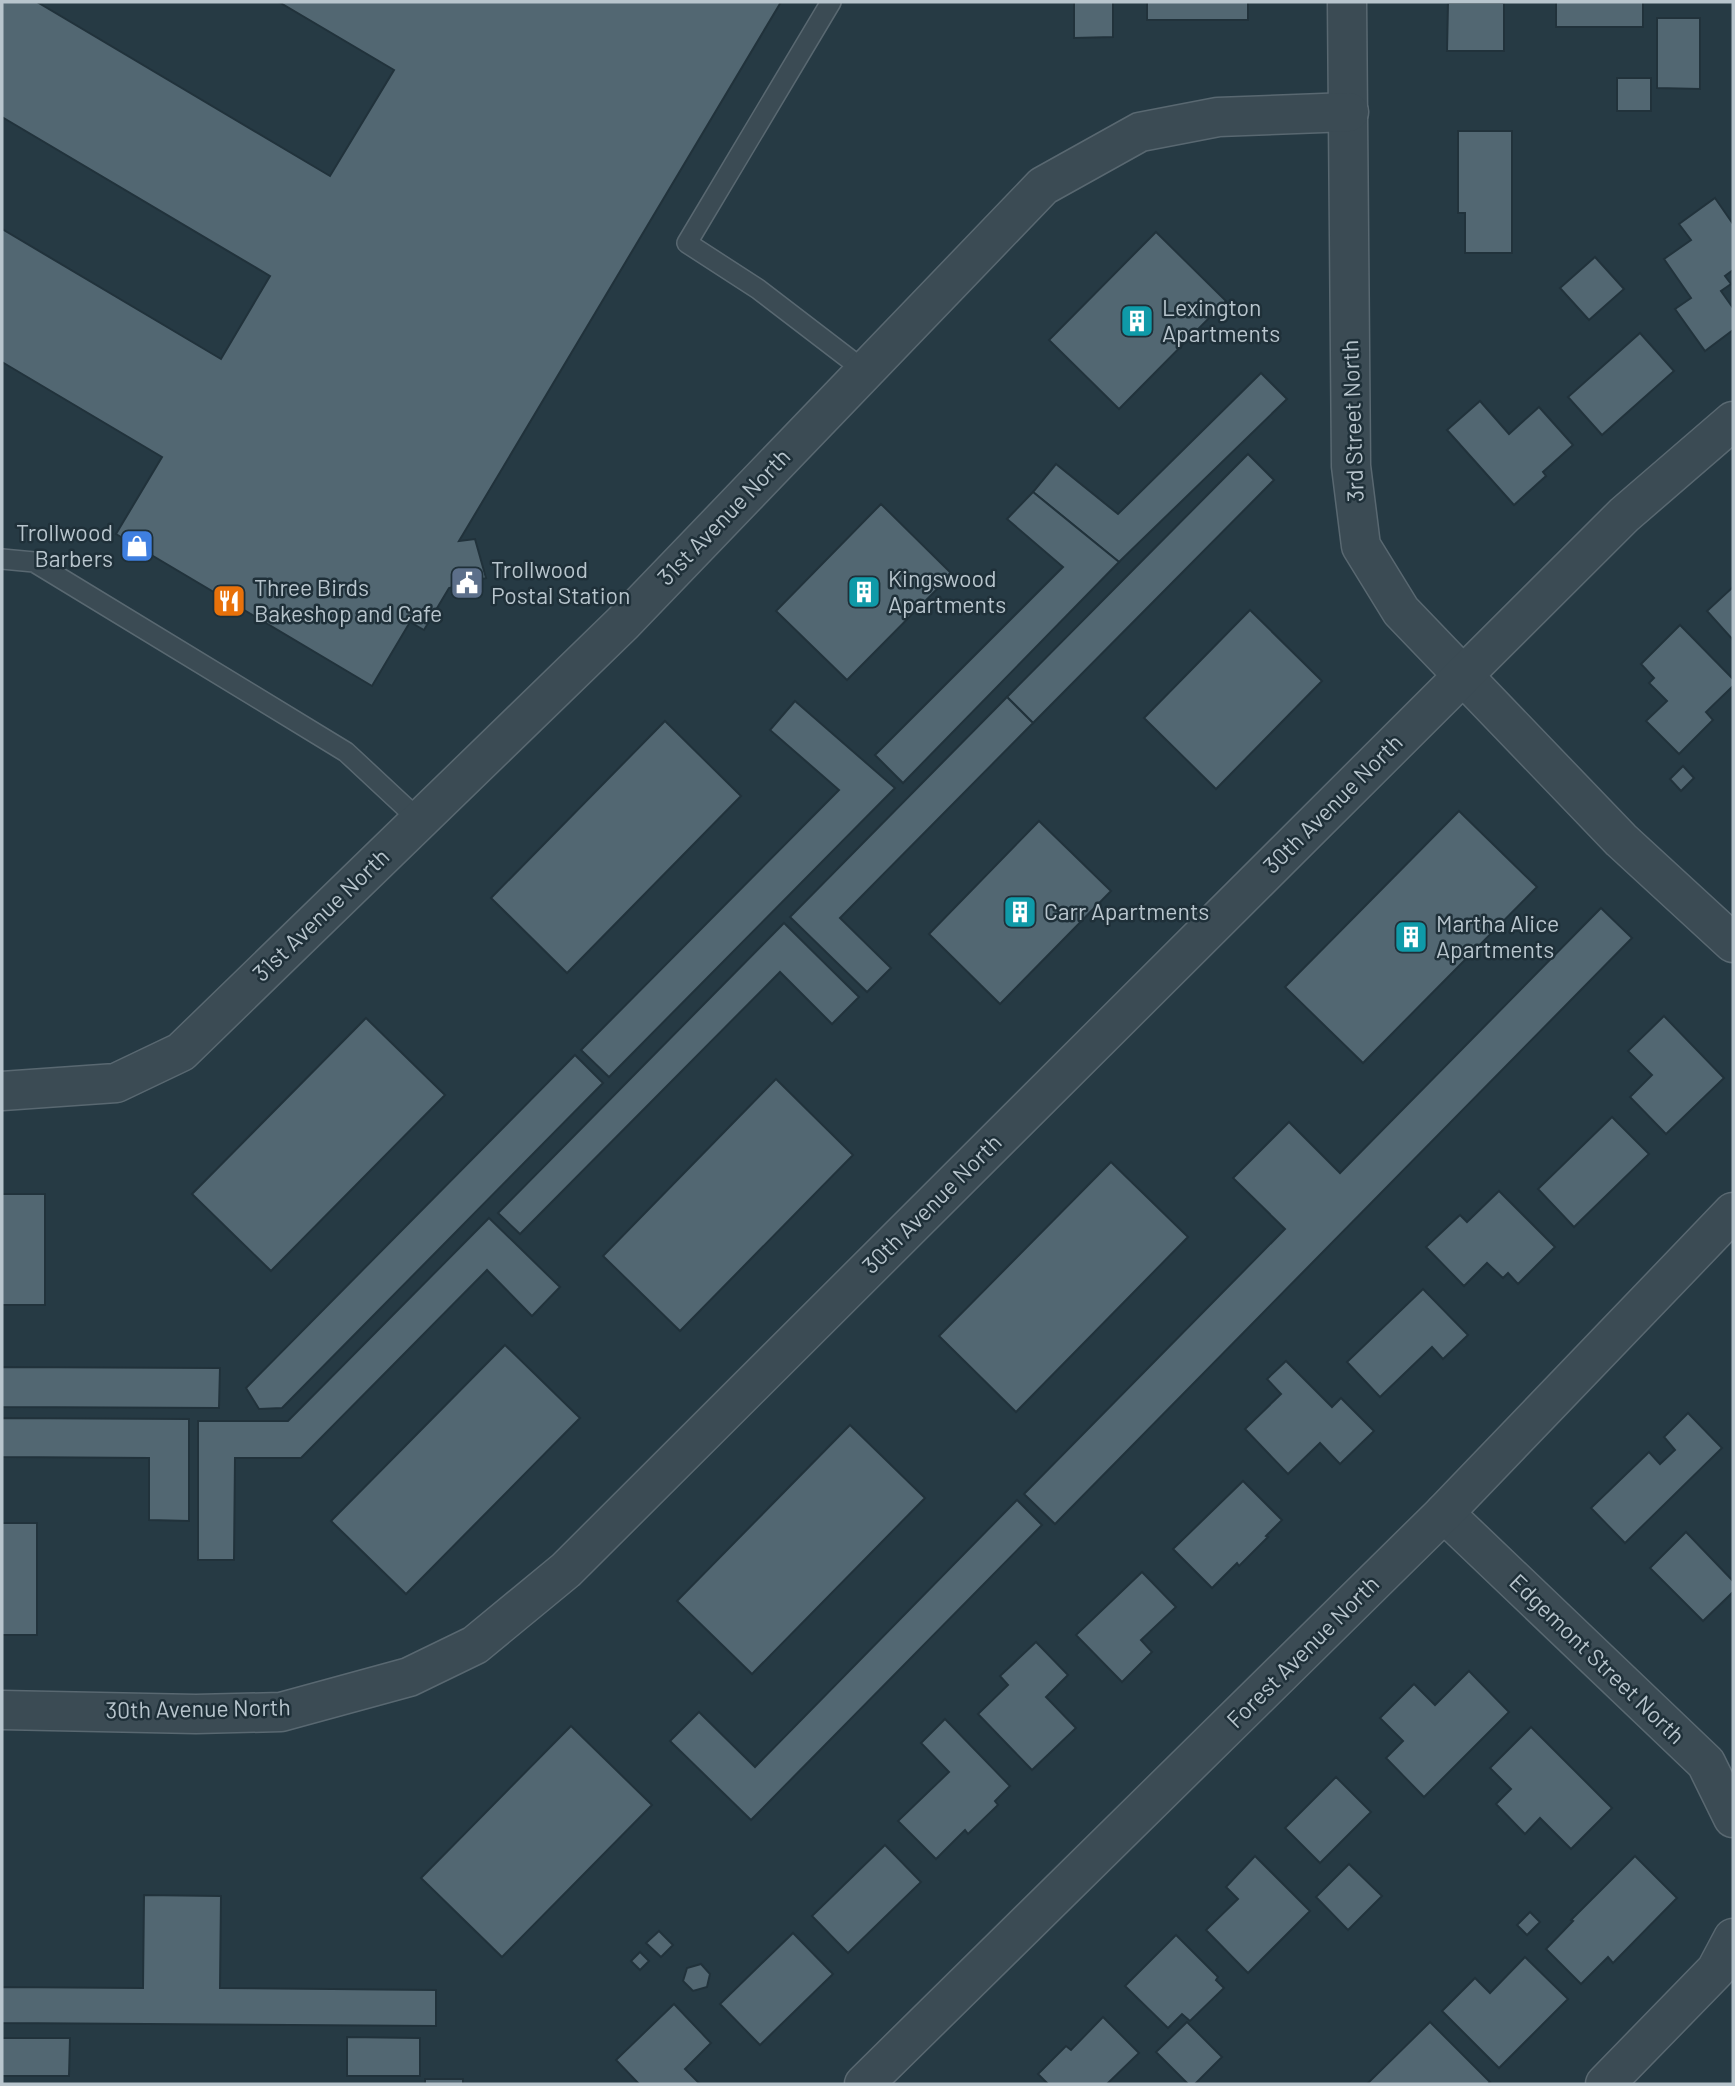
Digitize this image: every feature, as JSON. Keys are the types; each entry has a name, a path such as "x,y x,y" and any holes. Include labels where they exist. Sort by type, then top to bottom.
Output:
{"street":[{"name":"3rd Street North","path":"1347,2 1351,466 1361,546 1401,611 1621,840 1733,943"},
{"name":"31st Avenue North","path":"2,1090 116,1083 181,1052 623,623 1043,186 1140,132 1218,117 1349,112"},
{"name":"30th Avenue North","path":"2,1710 196,1714 281,1712 409,1677 475,1645 566,1570 1624,515 1733,421"},
{"name":"Forest Avenue North","path":"864,2084 1444,1513 1733,1212"},
{"name":"Edgemont Street North","path":"1444,1513 1706,1763 1733,1818"},
{"path":"1605,2084 1716,1970 1733,1938"}],"lane":[{"path":"831,2 687,243 758,289 864,371"},
{"path":"2,559 34,562 346,752 419,821"}],"building":[{"path":"2,2 37,2 330,176 394,70 279,2 781,2 459,541 475,539 486,578 449,588 424,630 410,622 372,686 116,534 162,457 2,362 2,229 221,359 270,276 2,117"},
{"path":"1074,2 1113,2 1113,37 1074,38"},
{"path":"1147,2 1248,2 1248,20 1147,20"},
{"path":"1556,2 1643,2 1643,27 1556,27"},
{"path":"1448,3 1504,3 1504,51 1447,51"},
{"path":"1657,18 1700,18 1700,89 1657,88"},
{"path":"1617,78 1651,78 1651,111 1617,111"},
{"path":"1458,131 1512,131 1512,253 1465,253 1465,213 1458,213"},
{"path":"1715,198 1733,224 1733,270 1725,276 1731,284 1721,291 1733,308 1733,330 1705,351 1675,309 1691,298 1664,259 1691,240 1679,224"},
{"name":"Lexington Apartments","path":"1156,232 1226,301 1119,409 1049,340"},
{"path":"1595,257 1624,289 1589,320 1560,288"},
{"path":"1640,333 1674,371 1602,435 1568,397"},
{"path":"1261,373 1287,399 1119,562 1033,492 1056,464 1118,514"},
{"path":"1480,401 1509,434 1539,407 1573,445 1543,472 1546,476 1514,505 1447,430"},
{"path":"1248,454 1274,480 1033,723 1007,697"},
{"path":"1033,492 1119,562 903,783 875,755 1063,567 1007,519"},
{"name":"Kingswood Apartments","path":"881,504 952,574 847,680 776,611"},
{"path":"1733,587 1733,640 1707,611"},
{"path":"1250,610 1322,681 1216,789 1144,718"},
{"path":"1680,625 1733,679 1733,686 1706,712 1713,720 1679,754 1646,721 1667,701 1649,683 1654,678 1641,664"},
{"path":"1007,697 1033,723 840,918 891,968 867,992 790,917"},
{"path":"795,701 895,788 609,1077 581,1050 839,790 770,730"},
{"path":"665,721 741,796 567,973 491,898"},
{"path":"1683,766 1694,778 1681,791 1670,779"},
{"name":"Martha Alice Apartments","path":"1459,811 1537,887 1363,1063 1285,987"},
{"name":"Carr Apartments","path":"1039,821 1111,891 1000,1004 929,934"},
{"path":"1601,908 1632,938 1055,1524 1024,1494 1285,1229 1233,1178 1289,1122 1340,1173"},
{"path":"784,923 859,997 832,1024 780,972 520,1234 498,1213"},
{"path":"1664,1016 1724,1078 1666,1134 1630,1097 1652,1075 1628,1051"},
{"path":"366,1018 445,1095 271,1271 192,1194"},
{"path":"575,1055 603,1083 282,1408 259,1409 246,1388"},
{"path":"776,1079 853,1155 680,1331 603,1256"},
{"path":"1612,1117 1649,1154 1574,1227 1538,1189"},
{"path":"1111,1162 1188,1237 1016,1412 939,1336"},
{"path":"1499,1191 1555,1247 1518,1284 1508,1273 1503,1278 1487,1263 1464,1286 1426,1247 1460,1215 1467,1222"},
{"path":"2,1194 45,1194 45,1305 2,1305"},
{"path":"489,1218 560,1287 532,1316 487,1270 301,1458 235,1458 234,1560 198,1560 198,1421 288,1421"},
{"path":"1423,1289 1468,1335 1443,1359 1432,1347 1380,1397 1347,1362"},
{"path":"505,1345 580,1418 406,1594 331,1521"},
{"path":"1286,1361 1332,1407 1341,1398 1374,1431 1340,1464 1320,1443 1288,1474 1245,1429 1281,1394 1267,1379"},
{"path":"2,1367 220,1368 219,1408 2,1407"},
{"path":"1688,1413 1722,1448 1625,1543 1591,1508 1649,1452 1660,1464 1675,1450 1664,1437"},
{"path":"2,1418 189,1419 189,1521 149,1520 149,1458 2,1457"},
{"path":"850,1425 925,1498 752,1674 677,1601"},
{"path":"1243,1481 1282,1520 1239,1566 1237,1563 1212,1588 1173,1549"},
{"path":"1017,1500 1042,1525 751,1820 670,1741 699,1712 755,1767"},
{"path":"2,1523 37,1523 37,1635 2,1635"},
{"path":"1686,1532 1733,1581 1733,1592 1703,1621 1650,1568"},
{"path":"1142,1572 1176,1607 1141,1640 1152,1652 1122,1682 1076,1635"},
{"path":"1036,1642 1068,1675 1046,1697 1076,1728 1032,1770 978,1714 1008,1685 1000,1676"},
{"path":"1469,1671 1509,1712 1424,1797 1386,1758 1403,1741 1380,1718 1414,1684 1435,1705"},
{"path":"945,1719 1010,1786 995,1801 998,1805 968,1834 965,1830 936,1859 898,1821 949,1772 921,1743"},
{"path":"571,1726 652,1805 502,1957 421,1878"},
{"path":"1531,1727 1612,1808 1571,1849 1540,1818 1525,1834 1496,1804 1511,1789 1490,1768"},
{"path":"1336,1777 1371,1812 1320,1863 1285,1828"},
{"path":"885,1845 921,1882 848,1953 812,1916"},
{"path":"1255,1856 1310,1911 1248,1973 1206,1930 1238,1899 1226,1887"},
{"path":"1635,1856 1677,1898 1613,1963 1608,1957 1581,1984 1546,1949"},
{"path":"1349,1864 1382,1896 1348,1930 1316,1897"},
{"path":"144,1895 221,1896 220,1988 436,1990 436,2026 2,2023 2,1987 143,1988"},
{"path":"1530,1912 1540,1922 1527,1935 1517,1925"},
{"path":"659,1931 673,1945 661,1957 646,1943"},
{"path":"793,1933 833,1974 760,2045 720,2004"},
{"path":"1176,1935 1218,1977 1216,1980 1224,1988 1190,2021 1182,2014 1168,2028 1125,1986"},
{"path":"640,1952 649,1961 640,1970 631,1961"},
{"path":"1525,1957 1568,1999 1499,2068 1442,2011 1475,1978 1490,1993"},
{"path":"701,1964 710,1974 707,1987 693,1991 683,1981 687,1968"},
{"path":"674,2004 711,2043 685,2069 700,2084 639,2084 616,2060"},
{"path":"1103,2017 1139,2053 1107,2084 1048,2084 1038,2074 1066,2046 1071,2050"},
{"path":"1187,2022 1222,2057 1195,2084 1188,2084 1156,2052"},
{"path":"1430,2022 1490,2082 1488,2084 1367,2084"},
{"path":"347,2037 420,2038 420,2076 347,2076"},
{"path":"2,2038 70,2038 69,2076 2,2076"},
{"path":"425,2079 463,2079 463,2084 425,2084"}],"place":[{"name":"Lexington Apartments","path":"1137,321"},
{"name":"Trollwood Barbers","path":"137,546"},
{"name":"Trollwood Postal Station","path":"467,583"},
{"name":"Kingswood Apartments","path":"864,592"},
{"name":"Three Birds Bakeshop and Cafe","path":"229,601"},
{"name":"Carr Apartments","path":"1020,912"},
{"name":"Martha Alice Apartments","path":"1411,937"}]}
